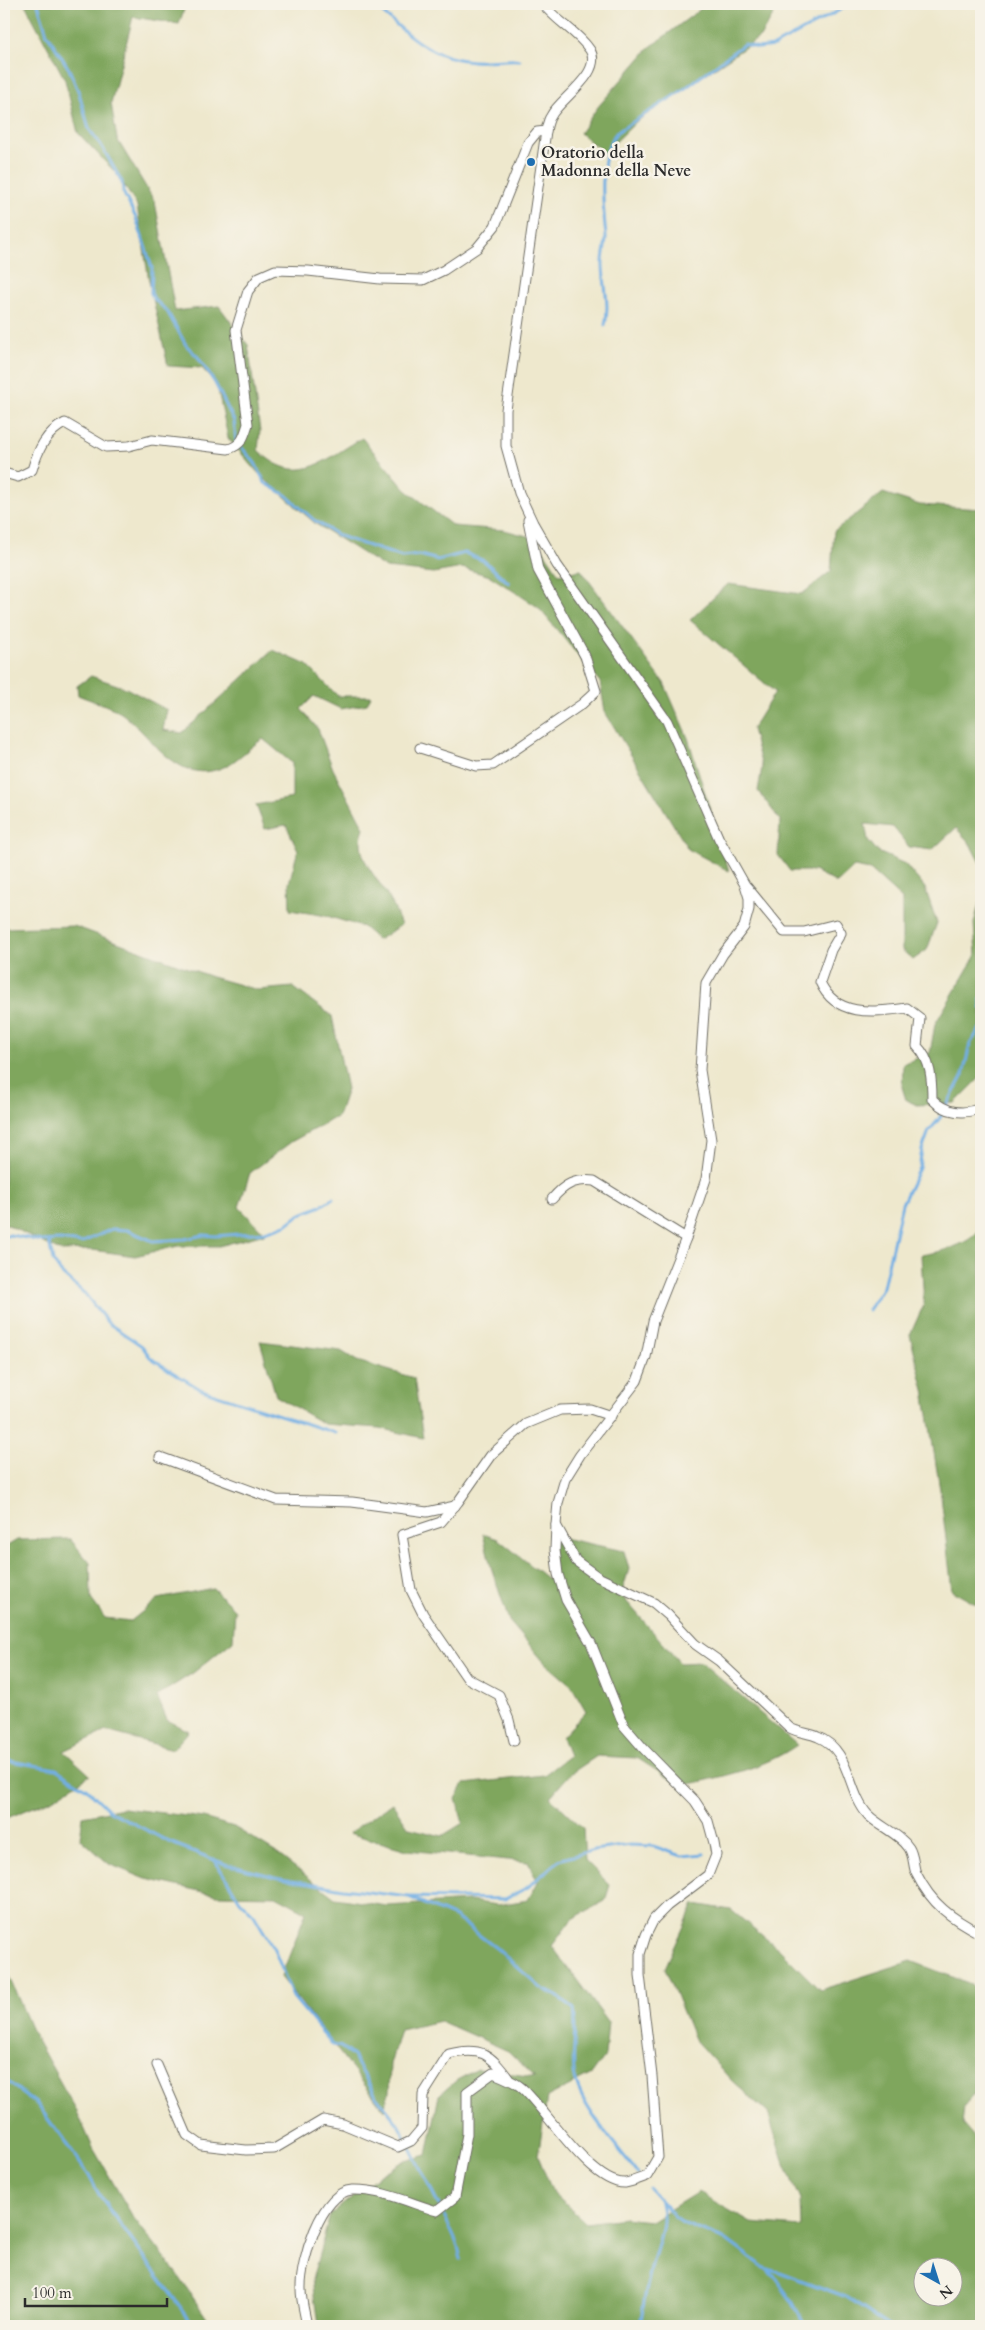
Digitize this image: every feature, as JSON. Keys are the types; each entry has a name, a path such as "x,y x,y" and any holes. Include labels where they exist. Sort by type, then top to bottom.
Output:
{"street":[{"path":"420,748 476,766 493,765 582,704 596,691 585,656 538,570 525,505 506,446 506,410 546,131 551,115 585,76 593,60 591,52 584,44 543,4"},
{"path":"4,474 18,477 32,470 39,447 58,426 66,423 106,447 129,446 152,440 228,448 236,446 244,439 248,424 236,330 248,291 258,277 275,270 283,270 380,279 423,280 444,270 477,248 496,226 528,143 537,132 546,131"},
{"path":"525,505 557,565 667,721 719,839 746,885 784,932 804,932 836,924 841,933 831,950 820,982 826,994 841,1005 861,1012 907,1008 920,1018 917,1046 922,1052 932,1076 932,1099 940,1107 953,1111 972,1112 981,1108"},
{"path":"157,2065 187,2135 201,2146 246,2150 274,2149 323,2120 343,2124 398,2147 411,2141 422,2128 423,2095 449,2054 466,2050 492,2057 509,2078 523,2089 546,2118 597,2172 624,2183 647,2176 658,2157 652,2076 640,1975 640,1954 646,1934 654,1919 667,1906 708,1875 716,1854 708,1821 695,1801 624,1726 591,1643 566,1600 558,1574 555,1550 556,1525 558,1503 565,1479 580,1455 636,1381 646,1357 653,1321 686,1238 706,1179 711,1140 700,1070 706,983 723,954 744,928 749,909 746,885"},
{"path":"552,1199 563,1187 579,1179 594,1181 686,1238"},
{"path":"514,1741 509,1720 499,1695 467,1678 423,1614 411,1590 402,1535 441,1522 455,1506 491,1455 526,1424 560,1410 590,1409 610,1416"},
{"path":"160,1457 276,1500 352,1502 427,1512 455,1506"},
{"path":"556,1525 576,1560 598,1577 654,1603 668,1614 695,1644 719,1661 790,1728 802,1734 819,1737 838,1752 859,1804 870,1816 909,1848 916,1872 941,1910 951,1918 981,1934"},
{"path":"308,2326 301,2288 310,2238 330,2202 350,2190 379,2193 437,2211 455,2197 467,2134 467,2092 493,2072 509,2078"}],"green space":[{"path":"25,4 186,4 179,24 133,17 111,103 117,139 155,202 175,311 219,306 248,345 260,431 258,450 272,462 286,468 298,469 311,467 323,462 362,438 406,490 453,526 504,530 535,538 559,574 581,570 664,683 688,738 729,871 688,849 605,712 600,682 538,607 490,576 462,568 434,573 386,568 316,524 260,475 228,438 217,385 202,368 168,366 149,281 137,206 117,174 78,133 65,80"},
{"path":"707,4 780,4 760,37 637,121 604,153 580,133 597,108 649,48"},
{"path":"883,493 920,505 981,509 981,865 969,842 956,828 932,850 909,847 893,827 865,824 868,840 878,852 905,864 925,888 937,923 927,950 913,960 902,950 902,899 870,870 854,867 837,883 814,871 790,871 778,855 780,820 758,791 762,767 752,729 775,692 690,620 728,584 802,594 831,571 834,531"},
{"path":"273,650 307,665 338,696 371,696 367,704 341,709 314,696 301,709 318,729 333,769 364,828 361,838 363,856 390,899 401,925 378,940 363,927 327,916 290,910 289,883 298,850 286,825 265,829 256,805 292,798 292,763 263,739 225,767 203,772 189,770 165,754 121,713 78,695 77,686 91,676 126,688 167,710 163,730 182,733"},
{"path":"981,896 981,1077 955,1103 917,1105 906,1100 902,1087 903,1064 930,1053 935,1024 976,955 974,923"},
{"path":"74,926 212,977 258,990 293,987 332,1016 347,1089 338,1116 291,1142 250,1173 239,1207 265,1234 219,1246 178,1246 135,1256 92,1250 60,1251 4,1223 4,928"},
{"path":"981,1227 981,1607 952,1591 941,1496 924,1390 910,1335 924,1304 921,1255 946,1250 963,1243 970,1239"},
{"path":"260,1341 341,1351 357,1361 414,1378 423,1438 379,1428 324,1424 276,1396"},
{"path":"483,1534 498,1539 548,1579 553,1536 624,1551 629,1569 621,1595 680,1663 701,1662 797,1745 756,1766 681,1786 637,1758 597,1756 570,1774 550,1797 583,1828 585,1860 610,1885 605,1901 572,1919 552,1946 608,2022 605,2056 592,2074 547,2097 538,2156 553,2193 586,2223 624,2218 651,2221 698,2192 751,2223 801,2227 800,2199 783,2160 768,2113 732,2081 694,2039 665,1968 694,1904 731,1910 780,1950 820,1990 911,1961 971,1984 981,1994 981,2085 964,2107 962,2123 981,2145 981,2326 318,2326 312,2279 330,2215 374,2179 402,2162 427,2155 439,2095 457,2080 478,2069 535,2077 508,2051 440,2021 400,2030 390,2064 389,2092 384,2110 281,1977 306,1912 276,1896 217,1895 146,1879 109,1864 80,1838 83,1816 123,1808 203,1818 234,1827 275,1852 335,1898 387,1906 470,1901 497,1905 528,1900 538,1882 528,1862 407,1850 349,1833 392,1803 409,1828 442,1836 463,1823 456,1799 464,1784 544,1775 569,1756 562,1737 586,1711 571,1685 545,1663 509,1621 491,1567"},
{"path":"70,1539 90,1563 91,1599 105,1618 131,1621 158,1599 213,1588 235,1610 233,1641 193,1673 157,1696 167,1720 189,1731 173,1749 106,1731 64,1751 90,1775 51,1800 7,1818 4,1821 4,1548 17,1540"},
{"path":"4,1965 34,2035 77,2112 93,2148 133,2217 180,2278 212,2326 4,2326"}],"waterway":[{"path":"38,4 47,34 69,69 79,93 89,129 101,145 122,182 123,192 136,218 152,268 151,293 154,299 167,311 186,345 198,357 215,383 234,421 236,441 255,463 265,483 286,495 314,520 339,536 402,557 420,555 438,560 465,553 484,561 509,583"},
{"path":"373,4 407,34 443,55 473,61 520,60"},
{"path":"605,325 607,303 603,263 606,236 603,182 606,154 617,132 680,92 744,44 758,48 774,46 851,4"},
{"path":"981,999 981,1008"},
{"path":"868,1310 883,1287 902,1204 919,1168 922,1150 929,1131 940,1118 963,1075 970,1044 981,1027"},
{"path":"4,1237 10,1235 42,1241 60,1240 81,1243 112,1229 127,1230 153,1241 185,1239 204,1235 215,1236 265,1232 286,1225 299,1215 321,1206 333,1198"},
{"path":"49,1241 53,1261 61,1273 85,1294 108,1323 142,1346 150,1357 169,1370 202,1390 335,1433"},
{"path":"4,1760 56,1769 87,1789 110,1811 169,1842 225,1864 275,1877 343,1889 409,1897 455,1917 496,1948 541,1988 557,1996 574,2009 574,2071 582,2098 600,2125 638,2174"},
{"path":"411,1897 505,1899 528,1887 559,1860 594,1850 630,1845 653,1846 682,1856 704,1854"},
{"path":"214,1859 240,1901 254,1915 274,1949 293,1997 333,2045 341,2047 353,2056 376,2096 398,2124 444,2215 458,2246 461,2260"},
{"path":"4,2079 37,2104 88,2174 101,2198 194,2326"},
{"path":"649,2188 680,2222 728,2241 760,2265 844,2296 889,2326"},
{"path":"640,2326 649,2275 662,2227 663,2211 661,2203"},
{"path":"769,2270 792,2301 805,2326"}],"place":[{"name":"Oratorio della Madonna della Neve","path":"531,162"}]}
